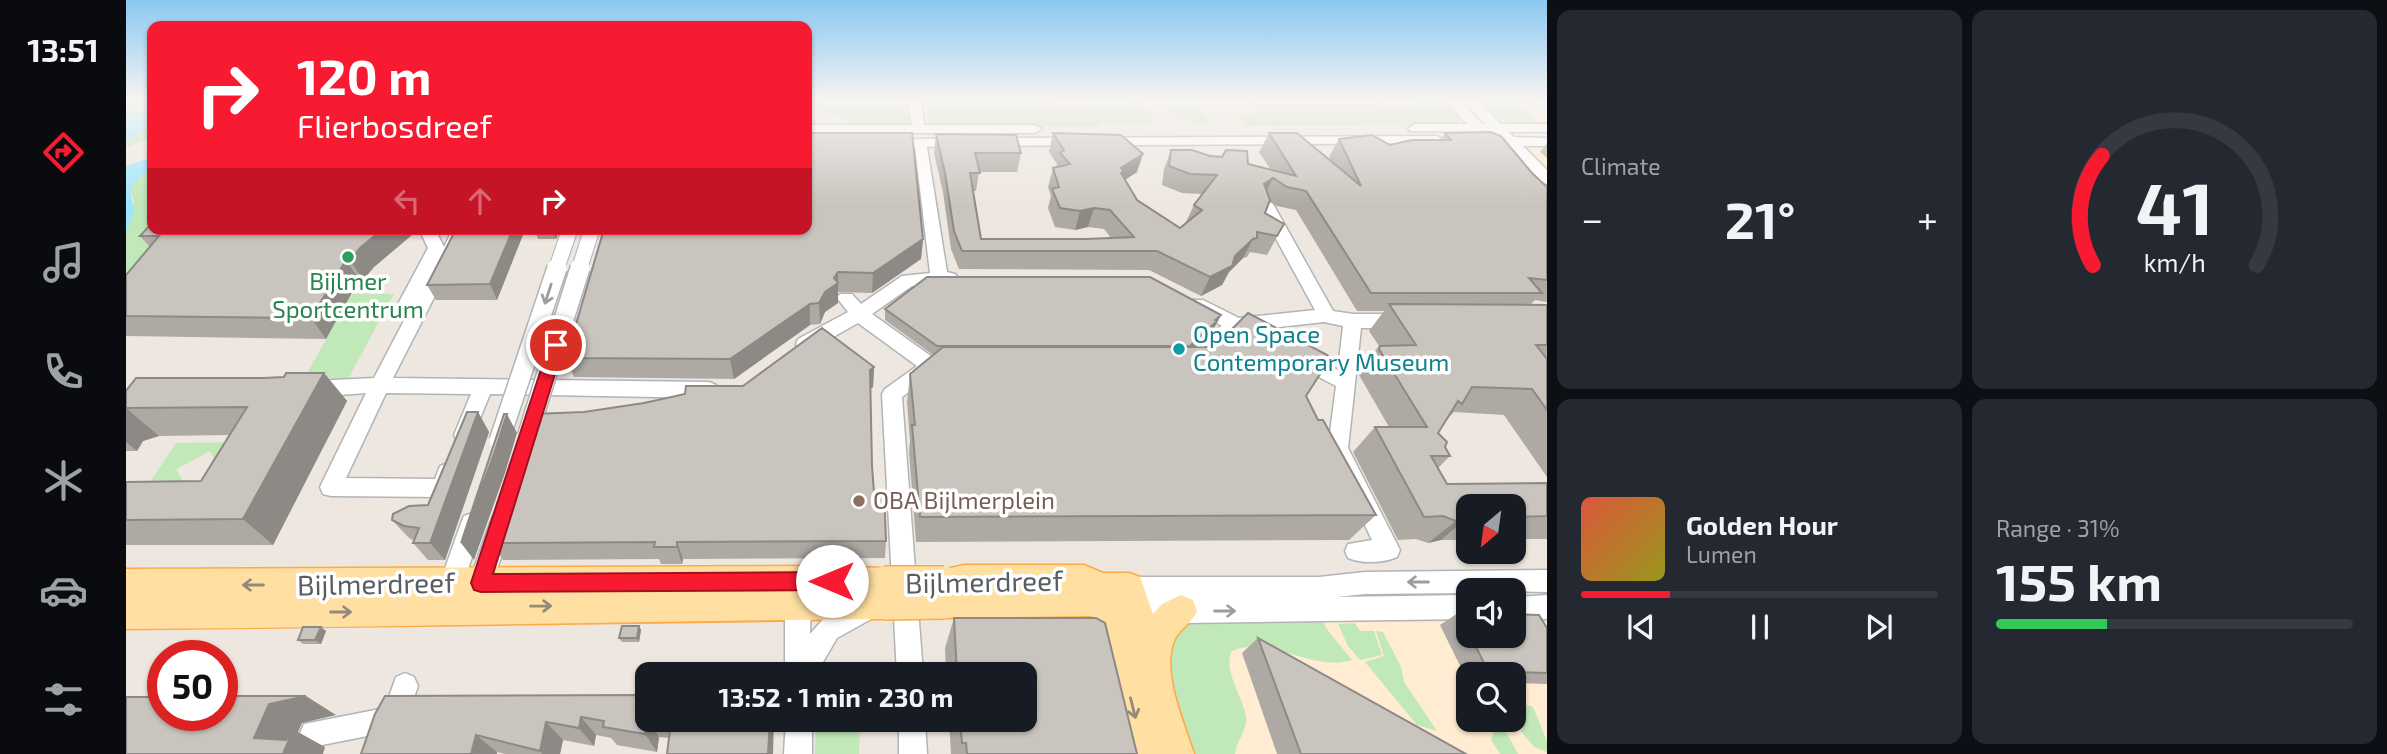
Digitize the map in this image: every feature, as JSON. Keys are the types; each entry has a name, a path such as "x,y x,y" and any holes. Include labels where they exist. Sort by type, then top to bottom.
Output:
{"main road":[{"name":"Bijlmerdreef","path":"944,592 964,580 1084,580 1117,594"},
{"name":"Bijlmerdreef","path":"126,584 462,596 944,592 1050,601 1117,594"},
{"path":"1117,594 1136,664 1175,754"},
{"name":"Bijlmerdreef","path":"126,613 462,596"},
{"path":"1050,601 1083,620 1136,664"},
{"path":"1144,754 1136,664 1172,615 1181,611"}],"street":[{"path":"812,142 1149,135"},
{"path":"1496,135 1547,194"},
{"path":"1497,135 1510,142 1547,179"},
{"path":"1510,142 1537,135"},
{"path":"921,148 939,278"},
{"path":"1265,204 1324,307 1324,316"},
{"path":"430,235 436,248 372,387 331,486 404,491 442,488 483,388"},
{"path":"372,387 458,235"},
{"path":"495,453 568,235"},
{"path":"522,455 590,235"},
{"path":"790,354 859,314 908,281 966,278"},
{"path":"1182,296 1346,383"},
{"path":"846,298 859,314 931,366"},
{"path":"1178,366 1191,366 1220,336 1237,325 1324,316 1353,321 1420,321"},
{"path":"1353,321 1338,448 1389,550 1356,551"},
{"path":"909,662 892,394 931,366 965,366"},
{"path":"298,389 372,387 726,390"},
{"path":"462,596 478,503"},
{"path":"462,596 508,503"},
{"name":"Bijlmerdreef","path":"1117,594 1319,588 1365,583 1547,582"},
{"path":"808,662 820,636 840,619 884,593"},
{"path":"797,662 807,594"},
{"name":"Bijlmerdreef","path":"1117,594 1158,609 1181,611 1456,607"},
{"path":"1526,608 1547,607"},
{"path":"305,754 313,733 394,720 405,686"},
{"path":"797,754 798,732"},
{"path":"912,732 913,754"}],"shaded area":[{"path":"1508,135 1547,135 1547,172"},
{"path":"1170,621 1456,622 1456,648 1526,648 1526,622 1547,622 1547,754 1210,754"}],"green space":[{"path":"126,135 147,135 147,140 126,147"},
{"path":"147,172 147,235 164,235 126,286 126,233 134,201 130,190 133,182"},
{"path":"352,293 394,294 348,379 305,377"},
{"path":"255,442 222,500 138,500 176,443","holes":["210,451 221,470 187,489 176,469"]},
{"path":"1321,616 1326,628 1352,660 1322,662 1261,647 1232,651 1231,674 1246,716 1235,754 1192,754 1168,668 1168,641 1189,623"},
{"path":"1355,623 1360,631 1374,631 1382,655 1360,660 1348,646 1338,624"},
{"path":"1376,631 1383,632 1401,667 1404,682 1437,731 1417,725 1365,662 1384,656"},
{"path":"1526,704 1533,707 1547,741 1547,752 1534,747 1522,732 1526,732"},
{"path":"816,732 860,732 859,754 815,754"},
{"path":"1493,732 1506,732 1518,754 1500,754 1491,740"}],"water":[{"path":"147,159 147,172 133,183 130,190 134,211 126,233 126,166"}],"building":[{"path":"812,135 912,135 923,239 873,273 838,272 834,278 838,283 825,292 819,303 810,304 730,359 566,358 602,235 812,235"},
{"path":"936,135 1016,135 1021,153 975,153 980,173 970,173 981,239 1134,237 1110,210 1094,208 1080,211 1060,208 1052,189 1059,187 1053,168 1070,164 1060,153 1064,150 1054,135 1121,135 1143,154 1121,168 1124,172 1121,173 1137,200 1180,228 1202,210 1194,205 1217,175 1190,174 1169,166 1171,150 1192,150 1222,157 1226,150 1247,151 1248,164 1296,176 1270,135 1300,135 1361,186 1339,139 1372,135 1390,145 1412,140 1451,140 1447,135 1501,136 1547,187 1547,280 1529,278 1542,293 1371,293 1306,191 1287,187 1273,178 1264,184 1270,200 1265,213 1284,224 1277,236 1257,232 1257,238 1235,256 1232,266 1210,277 1157,251 962,251 954,231"},
{"path":"147,228 147,235 376,235 350,260 346,260 311,318 126,316 126,275 159,236 140,236"},
{"path":"453,235 510,235 490,284 427,285"},
{"path":"927,277 1150,277 1221,315 1190,346 937,346 885,309"},
{"path":"1389,304 1547,305 1547,345 1536,345 1547,359 1547,410 1532,389 1472,387 1462,404 1458,401 1438,433 1447,442 1445,447 1450,456 1431,456 1447,484 1547,483 1547,516 1526,517 1526,494 1456,494 1456,521 1443,516 1424,517 1375,427 1427,427 1379,349 1380,346 1416,345"},
{"path":"1248,313 1331,357 1306,396 1318,420 1323,420 1376,515 920,517 910,374 943,347 1207,347 1221,340"},
{"path":"822,328 874,367 870,370 872,466 874,492 884,492 886,541 677,542 677,547 654,547 655,542 491,543 533,414 584,412 644,403 685,394 686,386 743,386"},
{"path":"286,373 324,373 243,519 126,520 126,482 201,481 247,407 126,408 126,391 136,378 263,378 284,377"},
{"path":"467,412 478,412 430,543 413,543 419,528 404,526 392,520 393,514 409,506 428,505"},
{"path":"504,414 507,414 494,454 461,543"},
{"path":"1526,614 1539,615 1547,628 1547,673 1526,672 1526,662 1484,662 1476,648 1526,648"},
{"path":"954,618 1096,618 1105,623 1137,754 967,754 961,732 1037,732 1037,662 956,662"},
{"path":"622,626 639,626 637,638 619,638"},
{"path":"303,627 321,627 315,640 298,640"},
{"path":"1258,638 1466,754 1301,754"},
{"path":"635,695 635,732 645,732 645,734 603,727 604,721 581,717 579,728 546,722 540,751 476,735 471,754 361,754 375,714 385,696"},
{"path":"238,696 306,696 269,704 254,738 286,740 293,730 283,754 126,754 126,697 147,697 147,731 238,731"},
{"path":"670,732 769,732 768,754 667,754"}],"place":[{"name":"Bijlmer Sportcentrum","path":"348,257"},
{"name":"Open Space Contemporary Museum","path":"1179,349"},
{"name":"OBA Bijlmerplein","path":"859,501"}],"route":[{"path":"556,345 516,479 481,583 832,581"}]}
